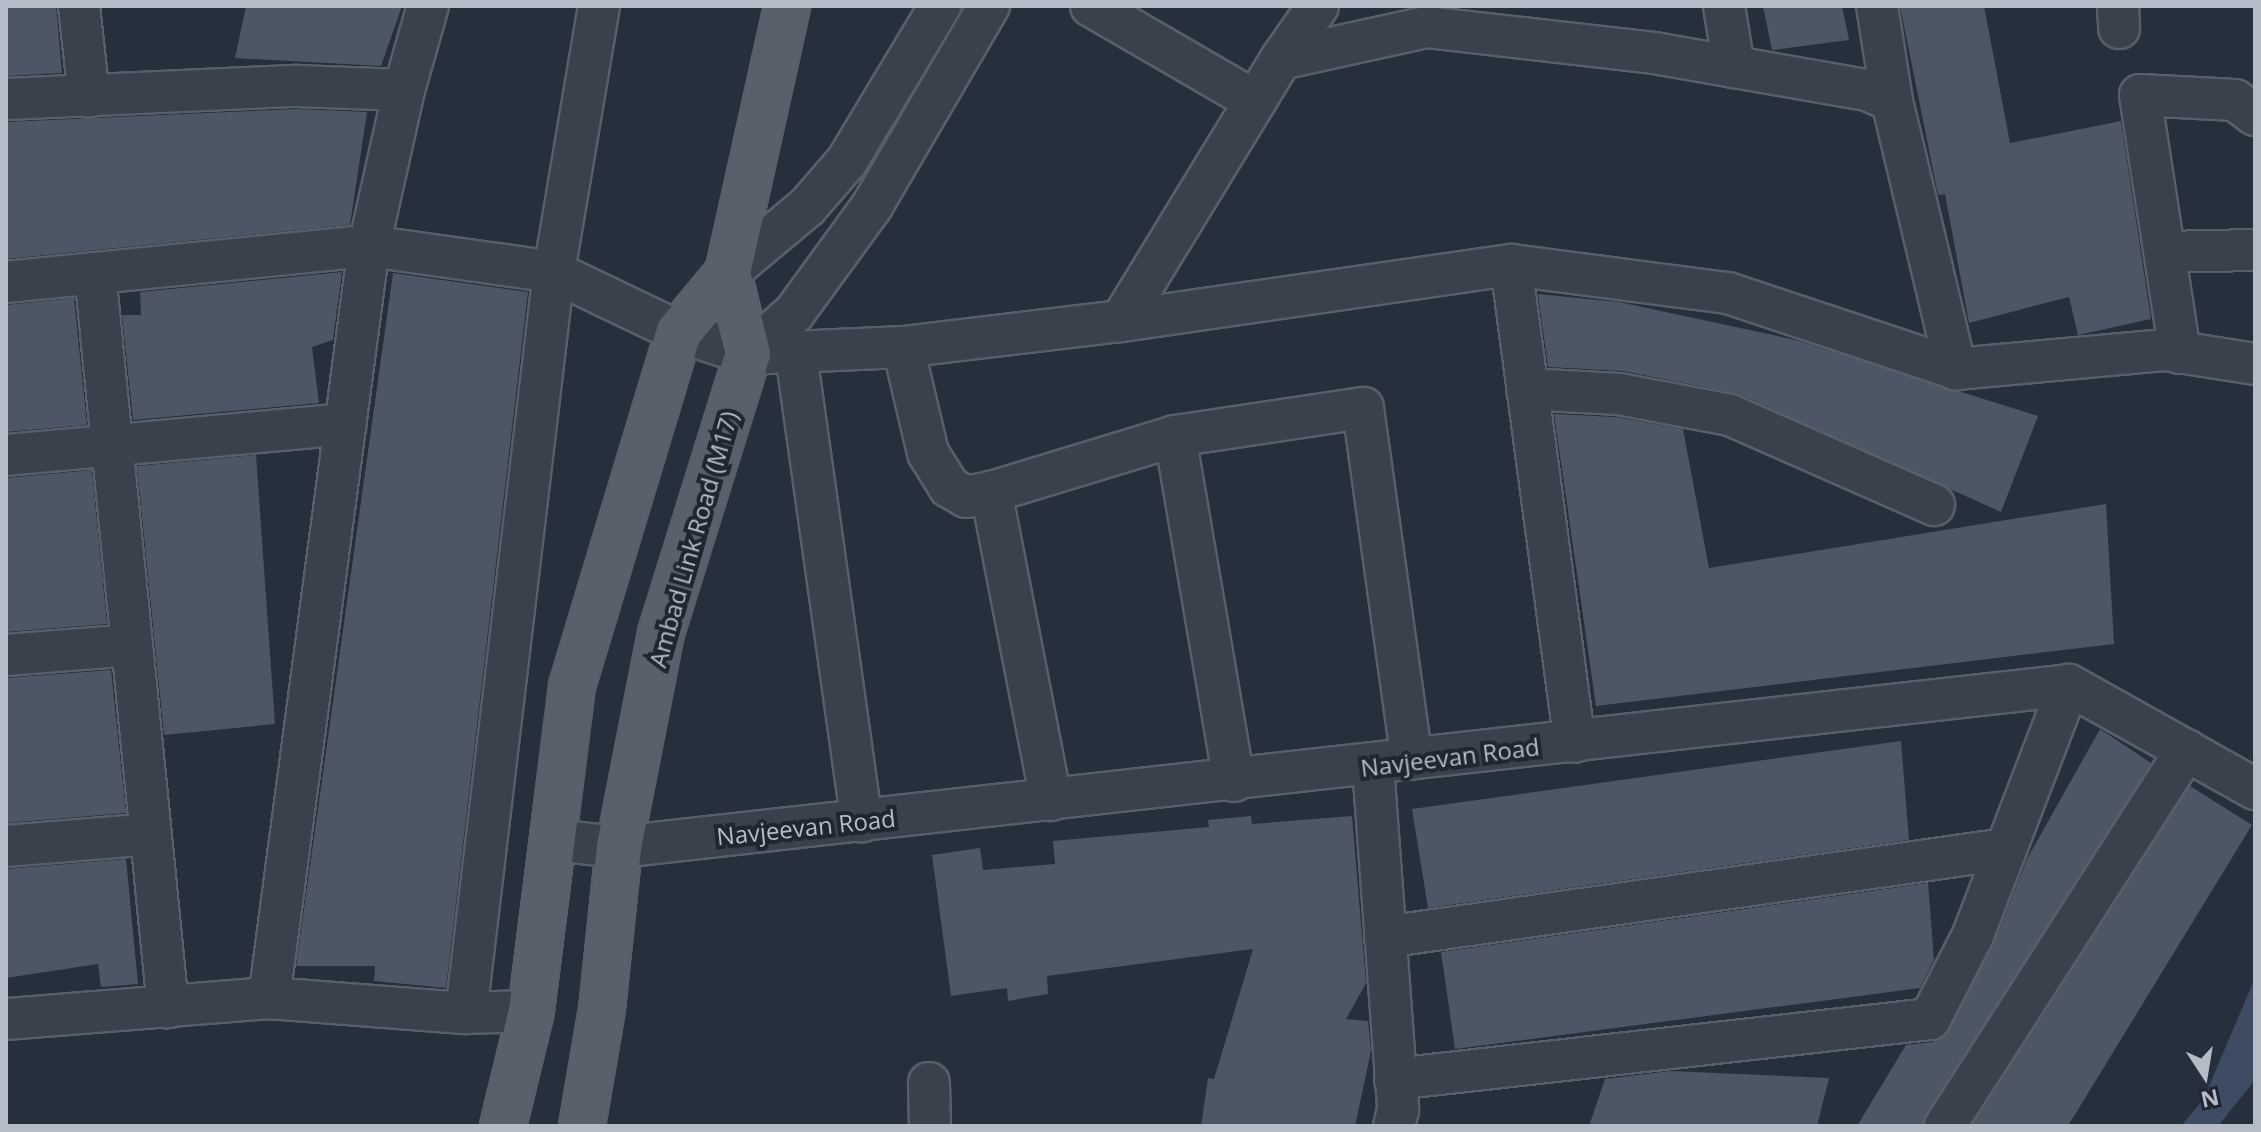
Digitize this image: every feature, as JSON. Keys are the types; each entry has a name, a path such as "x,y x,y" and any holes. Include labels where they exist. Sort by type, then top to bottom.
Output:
{"main road":[{"path":"748,354 728,273 787,6"},
{"path":"503,1126 531,1011 572,686 679,332 728,273"},
{"name":"Ambad Link Road (M17)","path":"582,1126 602,1009 619,847 661,633 748,354"}],"street":[{"path":"79,6 89,96"},
{"path":"269,998 369,246 404,90 428,6"},
{"path":"466,1013 554,272 599,6"},
{"path":"728,273 807,207 847,161 940,6"},
{"path":"748,354 794,313 872,206 989,6"},
{"path":"1091,6 1255,101"},
{"path":"1121,321 1281,59 1318,6"},
{"path":"1724,6 1734,67"},
{"path":"1877,6 1892,101 1956,369"},
{"path":"1281,59 1426,27 1734,67 1867,90 1892,101"},
{"path":"6,99 297,86 404,90"},
{"path":"2180,353 2140,95 2235,100 2255,115"},
{"path":"6,282 369,246 554,272 679,332 748,354 796,354 903,347 1121,321 1511,265 1728,293 1956,369 2166,350 2255,364"},
{"path":"2165,252 2255,250"},
{"path":"1511,265 1575,742"},
{"path":"95,273 168,1007"},
{"path":"903,347 928,453 958,492 966,497 1175,436 1363,408 1412,759"},
{"path":"796,354 862,821"},
{"path":"1527,389 1619,394 1730,415 1934,505"},
{"path":"6,455 346,424"},
{"path":"1175,436 1234,781"},
{"path":"991,492 1051,800"},
{"path":"6,655 132,645"},
{"path":"1395,1079 1930,1019 1973,935 2069,685 2255,789"},
{"name":"Navjeevan Road","path":"553,840 619,847 1373,766 1412,759 2069,685"},
{"path":"1945,1126 2186,750"},
{"path":"1373,766 1395,1079 1394,1126"},
{"path":"6,846 151,834"},
{"path":"1385,937 2006,849"},
{"path":"6,1019 269,998 466,1013 531,1011"},
{"path":"929,1083 930,1126"}],"water":[{"path":"2255,978 2255,1080 2218,1126 2181,1126 2203,1100"}],"building":[{"path":"6,6 56,6 62,73 6,76"},
{"path":"246,6 402,6 381,66 235,58"},
{"path":"1763,6 1842,6 1849,40 1772,50"},
{"path":"1900,6 1984,6 2010,143 2121,121 2151,319 2078,335 2069,297 1969,323 1945,194 1938,195"},
{"path":"297,109 367,112 350,225 6,259 6,122"},
{"path":"342,272 333,340 312,347 319,403 133,420 122,315 141,315 140,292"},
{"path":"393,273 528,292 446,988 374,981 375,966 296,966"},
{"path":"1538,294 1619,302 1796,340 2038,416 2001,512 1739,394 1623,371 1548,367"},
{"path":"74,298 87,425 6,432 6,305"},
{"path":"1554,414 1616,417 1683,429 1709,568 2106,504 2114,644 1596,706"},
{"path":"256,455 275,724 164,735 137,466"},
{"path":"92,470 107,624 6,632 6,478"},
{"path":"111,670 126,813 6,823 6,678"},
{"path":"2100,729 2151,763 1922,1126 1857,1126 1906,1045 1933,1042 1950,1029 1994,943 2027,859"},
{"path":"1901,741 1909,840 1428,908 1412,809"},
{"path":"2190,786 2252,825 2068,1126 1972,1126"},
{"path":"1251,816 1252,824 1352,816 1366,983 1346,1019 1368,1021 1371,1051 1355,1126 1201,1126 1208,1078 1214,1079 1253,949 1047,976 1048,994 1008,1001 1007,988 951,996 932,855 980,848 983,870 1055,864 1053,841 1209,827 1208,820"},
{"path":"126,859 138,984 101,987 98,964 6,978 6,869"},
{"path":"1928,883 1934,960 1920,988 1455,1049 1441,952"},
{"path":"1670,1071 1829,1078 1817,1126 1589,1126 1605,1079"}]}
